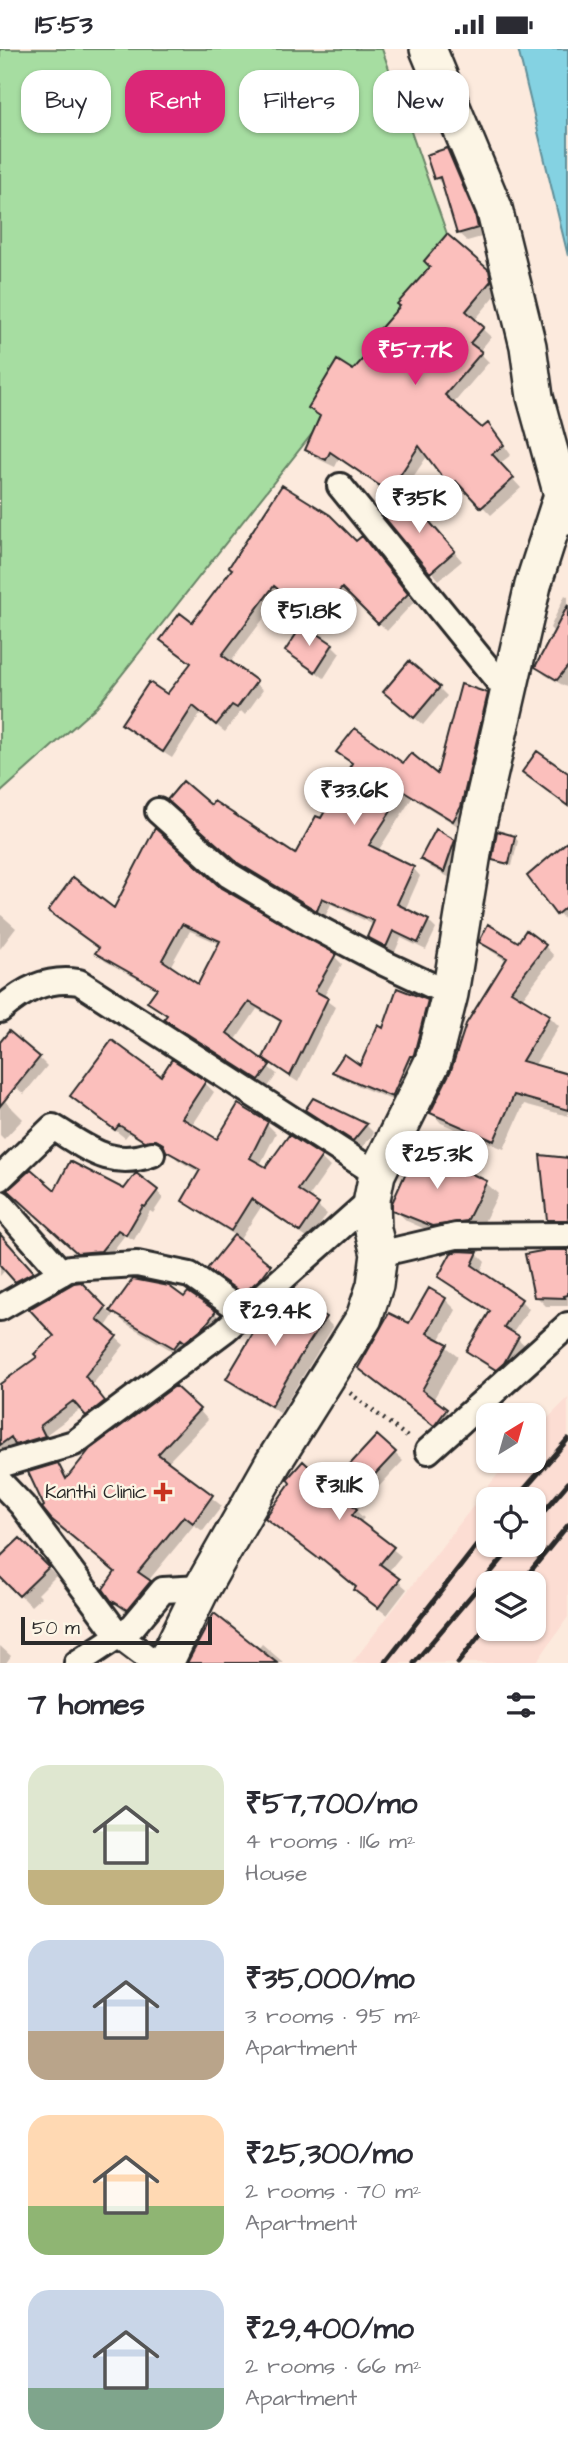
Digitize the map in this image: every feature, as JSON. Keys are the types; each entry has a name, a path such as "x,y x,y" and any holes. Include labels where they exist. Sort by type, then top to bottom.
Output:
{"street":[{"path":"0,1465 74,1443 225,1330 375,1186 433,1061 450,994 477,829 533,585 565,508 536,397 528,346 494,208 428,49"},
{"path":"340,486 508,693"},
{"path":"158,811 229,875 321,930 450,994"},
{"path":"0,1010 25,991 44,983 66,980 79,982 375,1186"},
{"path":"0,1178 53,1127 103,1157 136,1160 152,1154"},
{"path":"165,1663 202,1588 273,1463 364,1318 375,1285 379,1254 373,1230 375,1186"},
{"path":"0,1203 62,1273"},
{"path":"379,1254 456,1236 568,1235"},
{"path":"0,1308 70,1268 137,1263 190,1275 243,1312"},
{"path":"428,1451 568,1325"},
{"path":"0,1482 22,1505 119,1636 155,1663"},
{"path":"77,1663 133,1626 163,1590 202,1588"}],"path":[{"path":"328,1375 385,1422 428,1451"}],"shaded area":[{"path":"568,1398 568,1617 536,1663 352,1663 476,1502 476,1557 546,1557 546,1487 488,1487 499,1473 546,1473 546,1420"}],"green space":[{"path":"0,49 382,49 389,70 373,70 373,133 412,133 454,254 97,706 0,793"}],"water":[{"path":"518,49 568,49 568,256"}],"building":[{"path":"447,148 475,214 478,228 457,234 440,177 434,179 426,155"},
{"path":"447,234 489,270 491,281 466,311 484,327 470,343 482,352 445,395 482,428 488,423 504,445 492,454 514,478 481,508 456,481 449,486 419,446 389,492 330,452 326,460 305,450 320,416 308,408 337,360 353,370 377,343 372,338 400,306 397,304 430,267 424,261"},
{"path":"282,485 330,515 356,541 362,536 408,594 378,624 342,588 316,620 274,586 222,655 257,681 237,708 232,705 216,725 193,706 163,752 121,724 149,682 167,694 191,663 160,640 180,613 192,622 232,569 229,567"},
{"path":"408,497 455,551 430,573 384,517"},
{"path":"568,605 568,666 557,680 535,667"},
{"path":"303,624 333,644 315,672 285,651"},
{"path":"409,661 440,687 414,718 383,692"},
{"path":"461,684 488,693 461,807 453,821 404,791 369,845 414,867 397,904 429,920 418,943 393,931 386,947 367,937 374,921 322,898 317,911 238,863 167,800 183,781 211,805 214,801 295,854 316,816 321,818 352,763 336,752 355,728 403,763 411,753 437,774"},
{"path":"537,751 568,773 568,806 522,772"},
{"path":"155,828 221,888 336,954 315,991 328,998 290,1076 263,1058 281,1021 249,1002 227,1033 270,1065 259,1080 164,1019 167,1015 147,1002 157,988 95,953 99,948 48,911 73,877 114,908","holes":["182,924 220,941 198,984 162,960"]},
{"path":"436,829 455,840 444,872 420,859"},
{"path":"497,831 515,836 509,864 492,860"},
{"path":"568,841 568,905 556,915 527,876"},
{"path":"488,924 518,942 526,930 546,945 511,991 550,1015 522,1061 568,1074 568,1110 514,1095 494,1141 430,1113 451,1070 466,1024 507,958 479,942"},
{"path":"397,988 428,1000 414,1054 410,1056 392,1097 332,1072 344,1054 360,1065 378,1025 383,1028"},
{"path":"9,1031 40,1057 0,1106 0,1042"},
{"path":"112,1040 161,1076 172,1059 206,1081 182,1118 217,1139 238,1104 268,1122 250,1158 266,1167 289,1135 322,1156 298,1190 319,1204 300,1232 251,1199 231,1231 182,1201 200,1170 166,1151 163,1144 156,1140 144,1141 119,1125 115,1130 70,1096"},
{"path":"313,1098 367,1124 353,1141 305,1110"},
{"path":"417,1148 487,1181 467,1221 432,1226 392,1210 392,1203"},
{"path":"540,1155 568,1158 568,1220 547,1220"},
{"path":"70,1161 124,1189 136,1173 158,1190 145,1207 143,1206 126,1235 118,1230 101,1251 77,1253 8,1190 31,1169 55,1190"},
{"path":"0,1234 34,1272 15,1282 0,1265"},
{"path":"234,1235 271,1265 243,1294 207,1269"},
{"path":"568,1250 568,1295 564,1296 565,1298 534,1297 525,1254"},
{"path":"478,1252 472,1265 522,1299 504,1327 519,1336 504,1363 496,1370 466,1351 490,1311 438,1277 451,1253"},
{"path":"133,1279 169,1286 184,1297 188,1292 216,1311 205,1326 185,1342 181,1339 174,1348 110,1311"},
{"path":"81,1282 106,1307 97,1319 117,1336 85,1376 105,1401 86,1416 73,1401 40,1426 45,1436 15,1445 11,1437 0,1445 0,1384 37,1357 34,1354 54,1336 29,1309 74,1283"},
{"path":"429,1288 446,1298 427,1333 448,1344 422,1390 447,1409 434,1426 358,1368 389,1313 409,1323"},
{"path":"288,1293 326,1317 271,1406 226,1379 255,1330 252,1328 255,1323"},
{"path":"175,1386 200,1409 158,1454 213,1495 193,1523 184,1516 138,1572 151,1581 127,1610 113,1603 103,1589 115,1572 51,1519 42,1508 44,1506 28,1472 58,1463 66,1479 90,1449"},
{"path":"377,1435 396,1452 349,1502 357,1509 352,1515 394,1547 380,1564 400,1579 378,1608 354,1590 356,1587 320,1557 319,1559 265,1518 290,1483 287,1479 303,1461 330,1486"},
{"path":"20,1538 49,1567 19,1596 0,1577 0,1557"},
{"path":"214,1613 277,1663 187,1663"}],"railway":[{"path":"526,1487 568,1439"},
{"path":"546,1509 568,1483"},
{"path":"531,1571 568,1525"},
{"path":"385,1663 476,1546"},
{"path":"414,1663 504,1557"},
{"path":"458,1663 476,1640"}],"place":[{"name":"Kanthi Clinic","path":"163,1492"}]}
